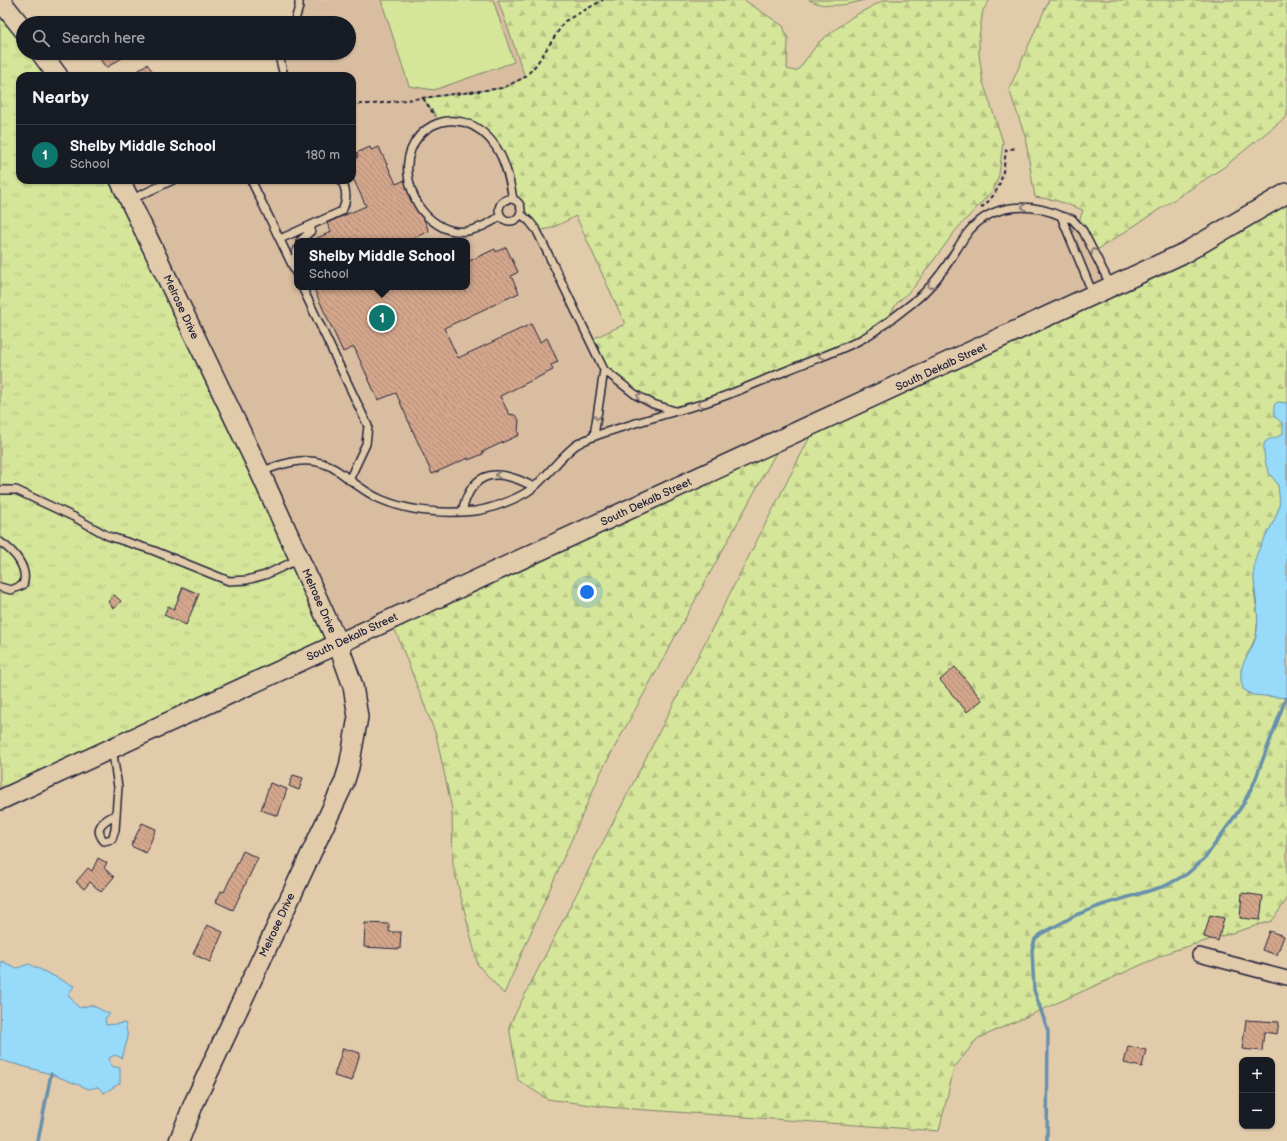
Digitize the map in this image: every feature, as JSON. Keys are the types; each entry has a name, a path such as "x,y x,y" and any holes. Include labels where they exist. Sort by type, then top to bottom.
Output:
{"main road":[{"path":"0,0 16,20"},
{"path":"46,60 55,72"},
{"name":"Melrose Drive","path":"123,184 260,472 338,644 353,686 357,702 358,717 349,767 332,810 233,1020 179,1141"},
{"name":"South Dekalb Street","path":"0,800 1019,331 1186,252 1246,219 1287,193"}],"street":[{"path":"1199,955 1287,978"}],"lane":[{"path":"296,16 299,7 299,0"},
{"path":"280,60 283,72"},
{"path":"501,216 488,225 465,232 440,227 424,214 419,208 408,179 407,164 413,148 421,135 426,129 439,122 465,122 476,127 487,136 496,147 504,164 513,199"},
{"path":"130,200 164,184"},
{"path":"252,184 294,266"},
{"path":"280,239 342,211 346,200 343,184"},
{"path":"507,199 513,199 520,204 520,214 516,219 510,221 501,216 499,210 502,202 507,199"},
{"path":"260,472 286,462 308,460 328,465 379,499 411,509 439,513 478,510 519,496 534,487 564,456 577,445 594,436 699,405 740,390 865,336 888,322 921,295 944,270 970,230 986,217 998,211 1024,206 1036,207 1072,219 1082,231 1111,287"},
{"path":"520,214 530,222 537,231 604,370 636,395 653,404 675,411"},
{"path":"1061,216 1093,295"},
{"path":"303,238 311,231 311,225"},
{"path":"303,290 368,426 366,444 349,480"},
{"path":"594,436 604,370"},
{"path":"462,512 465,498 470,488 484,477 493,475 507,475 519,479 534,487"},
{"path":"0,490 16,490 74,517 108,536 152,550 229,581 247,580 265,575 300,559"},
{"path":"0,542 17,557 24,568 26,577 23,585 11,590 0,587"},
{"path":"112,748 118,777 115,815"}],"path":[{"path":"356,104 373,104 503,88 525,77 536,65 565,21 603,0"},
{"path":"423,98 439,122"}],"shaded area":[{"path":"299,0 498,0 525,77 503,88 424,99 439,122 465,122 496,147 517,201 520,204 521,214 528,220 590,340 860,340 921,295 966,237 986,217 1024,206 1078,225 1111,287 338,644 126,184 356,184 356,72 283,72 282,60 356,60 356,16 296,16"}],"green space":[{"path":"0,0 16,20 16,60 46,60 55,72 16,72 16,184 122,184 338,644 0,800"},
{"path":"381,0 493,0 514,62 434,90 409,86"},
{"path":"498,0 744,0 783,26 788,39 787,69 795,71 798,70 819,42 852,17 884,0 990,0 983,10 979,37 979,55 983,82 1003,142 999,175 994,189 956,230 913,288 897,303 883,326 860,340 739,391 675,411 653,404 604,370 590,340 625,324 576,216 552,228 537,231 521,214 521,208 515,200 500,154 476,127 440,122 423,98 503,88 525,77"},
{"path":"809,0 865,0 844,5 830,5 816,3"},
{"path":"1049,0 1287,0 1287,116 1224,167 1094,252 1078,225 1083,210 1055,200 1035,197 1025,136 1009,89"},
{"path":"1287,193 1287,512 1277,513 1254,590 1258,619 1256,636 1241,670 1247,693 1287,698 1287,899 1272,921 1172,951 977,1039 954,1068 939,1131 606,1107 547,1099 518,1080 509,1026 817,423"},
{"path":"784,438 601,772 504,994 478,965 453,865 452,809 436,735 391,619"}],"water":[{"path":"1278,402 1287,403 1287,698 1252,695 1243,689 1241,680 1242,666 1256,636 1258,617 1254,579 1255,560 1274,521 1279,505 1278,486 1268,471 1265,462 1264,450 1265,442 1283,433 1283,424 1274,416 1274,405"},
{"path":"1,961 17,968 29,964 74,986 68,995 79,1008 91,1005 110,1014 105,1018 106,1025 125,1023 128,1037 122,1058 115,1055 109,1058 111,1066 120,1068 120,1083 104,1093 98,1087 89,1089 51,1074 0,1060"}],"building":[{"path":"101,60 119,60 106,68"},
{"path":"147,64 153,72 136,72"},
{"path":"370,147 371,150 379,147 396,184 405,180 411,201 424,220 429,231 414,238 317,238 331,232 327,223 366,206 356,184 356,158 358,157 356,153"},
{"path":"506,247 518,272 511,276 519,293 444,328 458,358 531,324 540,342 547,338 558,362 551,365 553,370 500,396 509,414 515,415 519,420 519,435 482,452 483,454 468,460 468,458 432,474 396,393 378,400 354,347 343,352 314,290 470,290 470,261 495,249 496,252"},
{"path":"183,587 199,594 186,625 164,615 168,606 174,609"},
{"path":"114,595 121,601 114,609 108,602"},
{"path":"955,667 982,700 967,712 940,680"},
{"path":"293,775 303,778 299,790 289,786"},
{"path":"270,783 287,789 278,816 261,810"},
{"path":"142,823 156,829 146,853 131,846"},
{"path":"243,851 258,858 233,910 216,902 221,891 224,892"},
{"path":"98,858 107,863 104,868 114,877 101,892 90,882 84,889 76,882 88,868 92,871"},
{"path":"1242,893 1263,896 1260,920 1240,918"},
{"path":"1210,915 1224,918 1218,941 1204,937"},
{"path":"365,923 389,924 389,932 401,932 400,949 364,947"},
{"path":"207,925 223,932 210,962 193,954"},
{"path":"1269,931 1284,936 1277,955 1262,950"},
{"path":"1246,1020 1279,1022 1277,1034 1264,1032 1262,1051 1242,1049"},
{"path":"1128,1046 1146,1050 1142,1067 1124,1063"},
{"path":"343,1048 360,1053 352,1081 334,1076"}],"waterway":[{"path":"1047,1141 1048,1031 1034,990 1032,950 1035,939 1041,934 1076,915 1102,905 1165,886 1187,874 1205,858 1242,806 1254,783 1286,698"},
{"path":"38,1141 51,1074"}],"place":[{"name":"Shelby Middle School","path":"382,318"}]}
